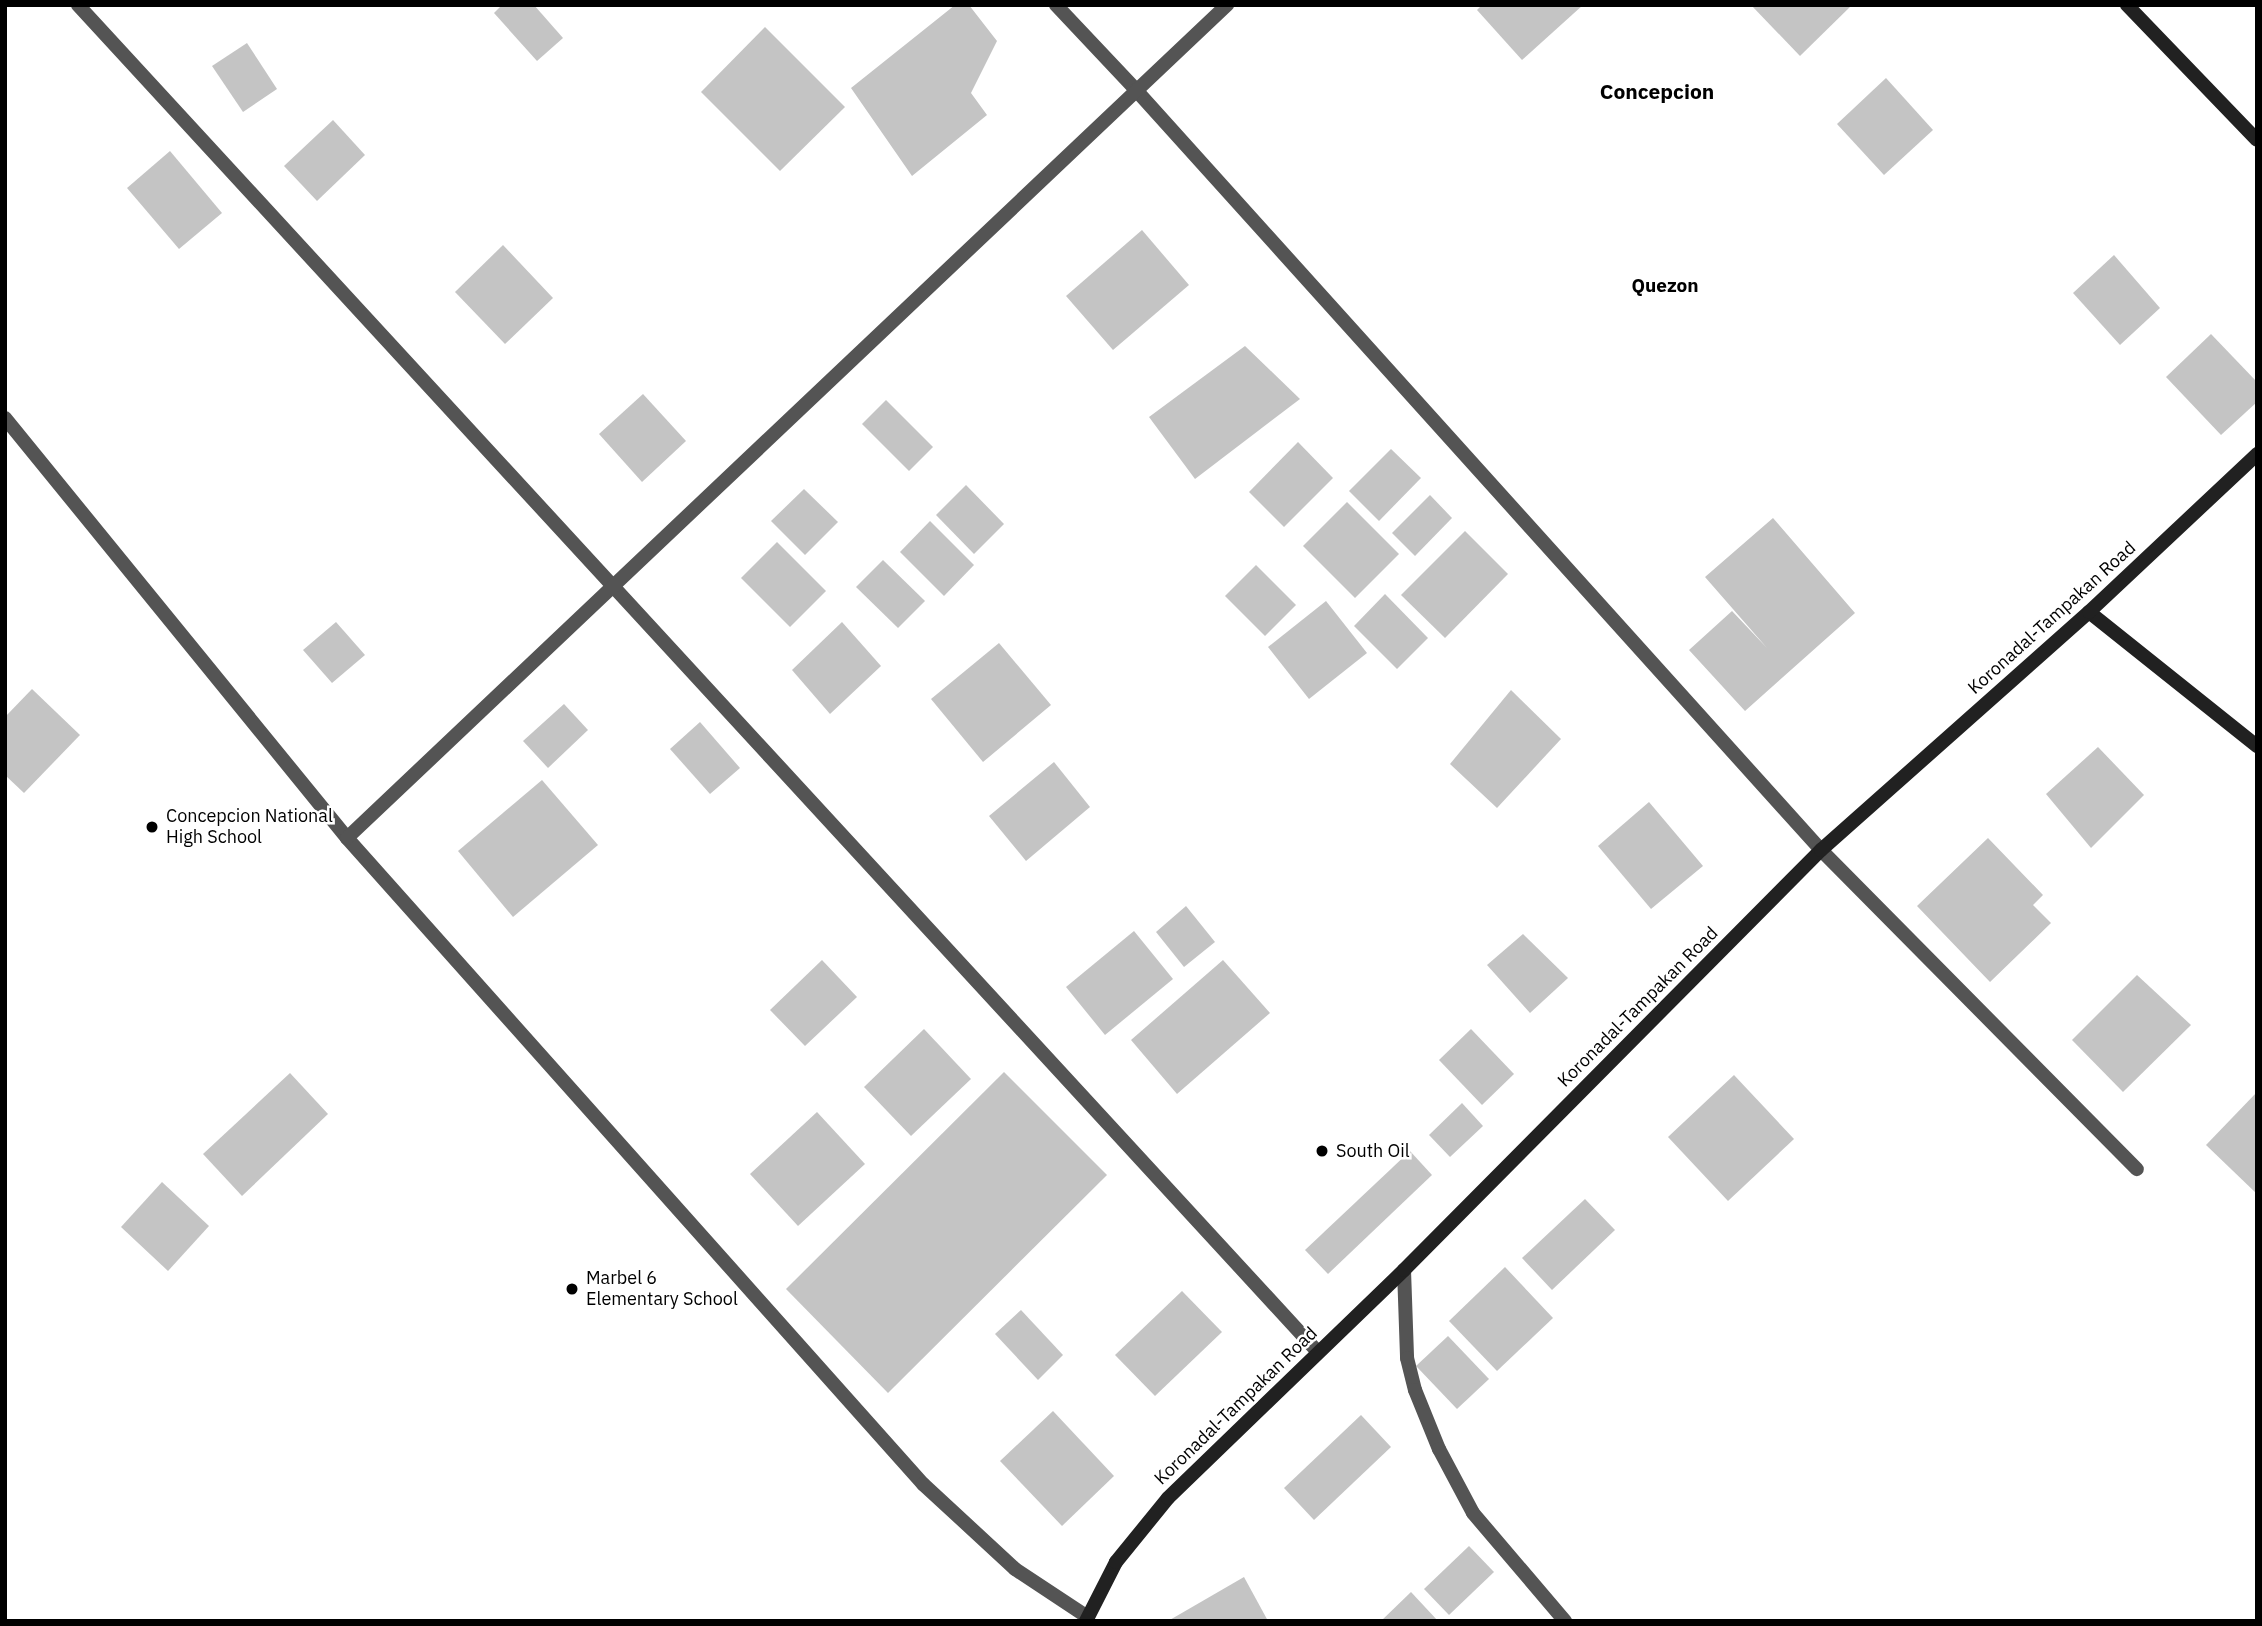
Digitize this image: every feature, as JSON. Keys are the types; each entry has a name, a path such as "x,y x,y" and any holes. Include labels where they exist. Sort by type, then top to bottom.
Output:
{"main road":[{"path":"2127,5 2257,140"},
{"name":"Koronadal-Tampakan Road","path":"1086,1618 1116,1562 1168,1498 1404,1270 1821,850 2089,612 2257,454"},
{"path":"2089,612 2257,746"}],"street":[{"path":"78,5 1318,1352"},
{"path":"1056,5 1136,90 1821,850 2137,1169"},
{"path":"347,838 1227,5"},
{"path":"5,418 347,838 923,1484 1015,1569 1086,1618"},
{"path":"1404,1270 1407,1358 1415,1390 1439,1449 1473,1513 1565,1621"}],"building":[{"path":"502,5 534,5 563,38 537,61 494,13"},
{"path":"955,5 969,5 997,41 971,93 987,115 912,176 851,88"},
{"path":"1482,5 1583,5 1522,60 1477,10"},
{"path":"1751,5 1852,5 1800,56"},
{"path":"765,27 845,107 780,171 701,92"},
{"path":"247,43 277,89 243,112 212,66"},
{"path":"1886,78 1933,130 1884,175 1837,124"},
{"path":"333,120 365,155 317,201 284,166"},
{"path":"170,151 222,213 179,249 127,188"},
{"path":"1142,230 1189,285 1113,350 1066,296"},
{"path":"503,245 553,298 505,344 455,292"},
{"path":"2114,255 2160,308 2120,345 2073,293"},
{"path":"2211,334 2257,382 2257,402 2221,435 2166,377"},
{"path":"1245,346 1300,399 1195,479 1149,417"},
{"path":"643,394 686,441 642,482 599,434"},
{"path":"886,400 933,447 909,471 862,424"},
{"path":"1298,442 1333,478 1284,527 1249,492"},
{"path":"1391,449 1421,478 1379,521 1349,491"},
{"path":"966,485 1004,524 974,554 936,515"},
{"path":"804,489 838,522 805,555 771,521"},
{"path":"1430,495 1452,518 1415,556 1392,533"},
{"path":"1347,502 1399,554 1355,598 1303,546"},
{"path":"1773,518 1855,613 1745,711 1689,650 1732,611 1767,648 1705,577"},
{"path":"930,521 974,565 944,596 900,552"},
{"path":"1465,531 1508,574 1445,638 1401,595"},
{"path":"777,542 826,591 790,627 741,578"},
{"path":"883,560 925,601 898,628 856,587"},
{"path":"1256,565 1296,605 1265,636 1225,596"},
{"path":"1385,594 1428,638 1397,669 1354,626"},
{"path":"1326,601 1367,653 1309,699 1268,647"},
{"path":"336,622 365,655 332,683 303,650"},
{"path":"842,622 881,666 830,714 792,670"},
{"path":"999,643 1051,705 983,762 931,699"},
{"path":"32,689 80,735 24,793 5,775 5,717"},
{"path":"1511,690 1561,739 1497,808 1450,764"},
{"path":"564,704 588,730 548,768 523,741"},
{"path":"700,722 740,768 710,794 670,749"},
{"path":"2098,747 2144,795 2091,848 2046,794"},
{"path":"1054,762 1090,807 1026,861 989,816"},
{"path":"542,780 598,845 513,917 458,851"},
{"path":"1649,802 1703,866 1651,909 1598,846"},
{"path":"1988,838 2043,895 2033,905 2051,923 1990,982 1917,906"},
{"path":"1186,906 1215,942 1184,967 1156,932"},
{"path":"1134,931 1173,979 1105,1035 1066,987"},
{"path":"1523,934 1568,978 1530,1013 1487,965"},
{"path":"822,960 857,997 805,1046 770,1010"},
{"path":"1223,960 1270,1013 1177,1094 1131,1040"},
{"path":"2137,975 2191,1025 2123,1092 2072,1040"},
{"path":"924,1029 971,1079 911,1136 864,1087"},
{"path":"1471,1029 1514,1074 1482,1105 1439,1060"},
{"path":"1004,1072 1107,1175 888,1393 786,1289"},
{"path":"290,1073 328,1114 242,1196 203,1154"},
{"path":"1734,1075 1794,1139 1728,1201 1668,1137"},
{"path":"2257,1092 2257,1194 2206,1145"},
{"path":"1462,1103 1483,1126 1450,1157 1429,1135"},
{"path":"817,1112 865,1164 798,1226 750,1174"},
{"path":"1410,1151 1432,1175 1328,1274 1305,1250"},
{"path":"162,1182 209,1226 168,1271 121,1227"},
{"path":"1585,1199 1615,1230 1552,1290 1522,1258"},
{"path":"1505,1267 1553,1318 1497,1371 1449,1321"},
{"path":"1182,1291 1222,1332 1155,1396 1115,1355"},
{"path":"1021,1310 1063,1355 1038,1380 995,1334"},
{"path":"1448,1336 1489,1379 1457,1409 1416,1366"},
{"path":"1053,1411 1114,1476 1062,1526 1000,1461"},
{"path":"1361,1415 1391,1447 1314,1520 1284,1488"},
{"path":"1469,1546 1494,1572 1449,1615 1424,1589"},
{"path":"1244,1577 1268,1621 1168,1621"},
{"path":"1411,1592 1438,1621 1381,1621"}],"place":[{"name":"Concepcion National High School","path":"152,827"},
{"name":"South Oil","path":"1322,1151"},
{"name":"Marbel 6 Elementary School","path":"572,1289"}],"district":[{"name":"Concepcion","path":"1657,91"},
{"name":"Quezon","path":"1665,286"}]}
